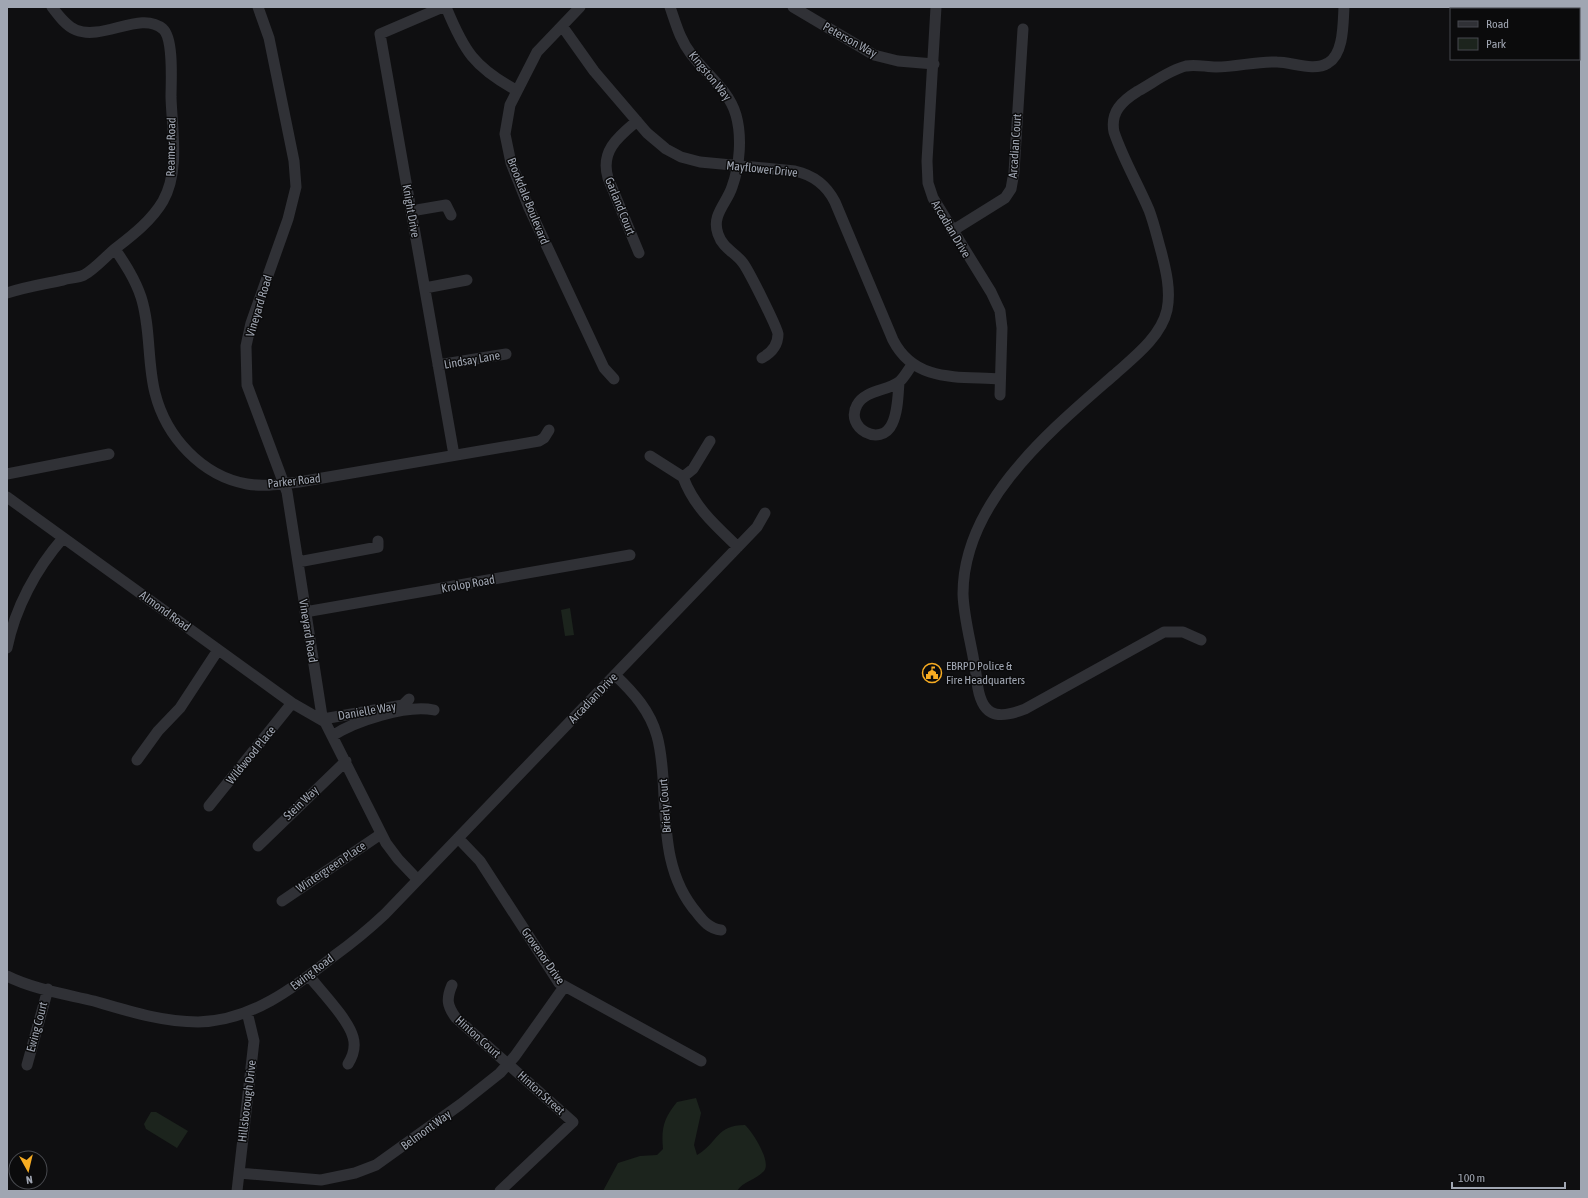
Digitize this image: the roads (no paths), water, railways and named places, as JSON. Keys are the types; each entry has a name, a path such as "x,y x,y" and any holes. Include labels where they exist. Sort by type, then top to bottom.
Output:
{"street":[{"name":"Reamer Road","path":"7,293 83,275 135,233 153,214 163,201 171,181 173,159 169,38 165,31 151,22 143,22 116,29 90,32 75,30 63,20 52,7"},
{"name":"Vineyard Road","path":"258,7 269,38 294,161 296,187 288,219 251,323 246,346 247,385 285,484 319,701 324,720"},
{"name":"Knight Drive","path":"443,7 380,34 454,456"},
{"path":"446,7 457,34 469,54 485,71 516,90"},
{"name":"Brookdale Boulevard","path":"580,7 537,52 516,90 510,105 506,123 506,144 511,163 538,230 606,371 614,379"},
{"name":"Kingston Way","path":"670,7 683,42 721,88 734,108 739,130 737,165 732,187 717,218 717,230 724,246 744,263 776,328 777,341 774,348 770,354 762,358"},
{"name":"Peterson Way","path":"793,7 808,11 874,55 898,61 934,64"},
{"name":"Arcadian Drive","path":"936,7 927,178 932,198 991,292 1000,311 1002,328 1000,395"},
{"path":"1201,640 1183,632 1164,632 1026,708 1003,715 991,712 985,707 980,699 974,651 965,613 963,595 970,547 982,519 1008,480 1066,417 1145,346 1159,329 1165,316 1168,292 1163,258 1149,211 1114,132 1113,120 1118,108 1128,97 1169,73 1187,66 1216,67 1277,62 1313,66 1327,64 1332,60 1339,46 1344,7"},
{"name":"Mayflower Drive","path":"562,26 594,71 637,121 660,144 681,157 710,164 737,165 802,172 814,179 829,192 835,202 893,340 901,353 912,365 924,371 941,375 1000,379"},
{"name":"Arcadian Court","path":"952,231 999,203 1011,189 1014,172 1023,29"},
{"name":"Garland Court","path":"637,121 611,145 606,155 605,166 608,178 639,253"},
{"path":"411,211 446,204 451,216"},
{"name":"Parker Road","path":"115,249 132,276 141,298 155,392 160,410 176,438 196,459 229,479 249,484 285,484 539,441 544,438 549,430"},
{"path":"425,288 467,280"},
{"name":"Lindsay Lane","path":"438,365 506,354"},
{"path":"899,382 894,419 889,429 876,435 863,432 856,422 854,412 857,405 868,396 899,382 912,365"},
{"path":"683,477 692,469 710,441"},
{"path":"7,474 109,454"},
{"path":"650,456 683,477 693,499 700,508 738,547"},
{"name":"Almond Road","path":"7,497 292,703 324,720"},
{"name":"Arcadian Drive","path":"417,879 757,528 765,513"},
{"path":"7,648 20,608 29,587 63,538"},
{"path":"298,562 378,547 378,542"},
{"name":"Krolop Road","path":"306,612 630,555"},
{"path":"137,760 158,732 180,708 218,650"},
{"name":"Brierly Court","path":"615,675 640,700 657,736 661,756 668,854 677,883 687,901 701,918 712,929 720,930"},
{"name":"Danielle Way","path":"324,720 403,705 409,699"},
{"name":"Wildwood Place","path":"209,806 292,703"},
{"path":"332,736 351,725 375,717 419,708 434,710"},
{"path":"324,720 346,761 379,830 398,859 417,879"},
{"name":"Stein Way","path":"258,846 346,761"},
{"path":"287,888 379,830"},
{"name":"Wintergreen Place","path":"282,901 379,830"},
{"name":"Grovenor Drive","path":"458,838 480,861 548,968 564,987 701,1060"},
{"name":"Ewing Road","path":"7,976 20,982 128,1012 160,1018 198,1022 220,1019 247,1012 274,1000 309,976 371,927 417,879"},
{"path":"309,976 346,1024 353,1037 354,1051 348,1064"},
{"name":"Hinton Court","path":"452,985 447,1001 452,1012 509,1064"},
{"name":"Belmont Way","path":"238,1173 321,1180 365,1170 385,1159 466,1100 509,1064 564,987"},
{"name":"Ewing Court","path":"27,1065 48,989"},
{"name":"Hillsborough Drive","path":"236,1191 254,1041 247,1012"},
{"name":"Hinton Street","path":"500,1191 573,1122 509,1064"}],"place":[{"name":"EBRPD Police & Fire Headquarters","path":"932,673"}]}
